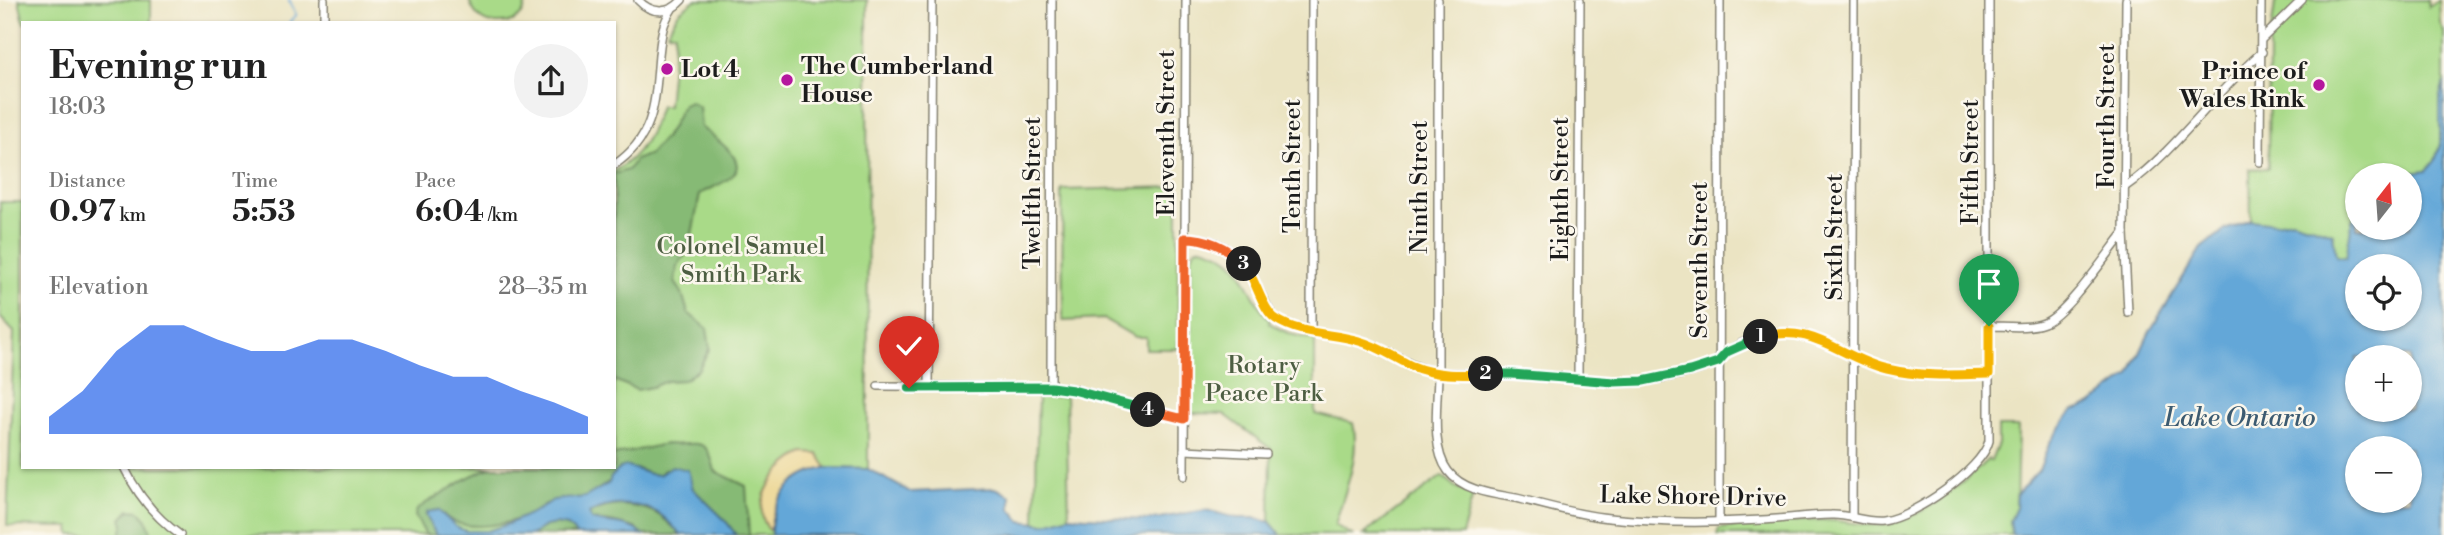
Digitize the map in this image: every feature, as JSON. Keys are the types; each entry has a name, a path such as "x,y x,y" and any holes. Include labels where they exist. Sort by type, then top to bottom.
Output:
{"street":[{"path":"324,0 324,21"},
{"path":"638,0 646,8 655,11 672,9"},
{"path":"616,163 634,149 651,120 662,27 672,9 682,0"},
{"path":"929,388 932,0"},
{"name":"Twelfth Street","path":"1051,387 1052,0"},
{"name":"Eleventh Street","path":"1184,476 1186,0"},
{"name":"Tenth Street","path":"1311,331 1312,0"},
{"name":"Ninth Street","path":"1438,0 1438,373"},
{"name":"Eighth Street","path":"1578,378 1580,0"},
{"name":"Seventh Street","path":"1719,521 1720,0"},
{"name":"Sixth Street","path":"1852,517 1854,0"},
{"name":"Fifth Street","path":"1987,449 1989,0"},
{"name":"Fourth Street","path":"2126,0 2124,233 2128,312"},
{"path":"2260,162 2261,0"},
{"path":"2262,39 2302,0"},
{"path":"655,11 662,27"},
{"path":"2125,187 2148,169 2239,72 2262,52"},
{"path":"1989,326 2035,326 2050,320 2063,309 2124,233"},
{"path":"1185,238 1205,240 1233,253 1251,273 1272,315 1284,323 1362,341 1413,366 1438,373 1512,374 1614,382 1643,381 1718,362 1727,352 1741,344 1769,334 1781,333 1818,338 1870,365 1908,373 1989,374"},
{"name":"Lake Shore Drive","path":"1438,373 1437,448 1449,472 1464,485 1485,492 1608,518 1719,521 1829,514 1882,521 1896,518 1939,494 1975,466 1987,449"},
{"path":"878,386 1051,387 1073,390 1184,419"},
{"path":"1184,450 1266,454"},
{"path":"125,469 153,511 180,535"}],"green space":[{"path":"19,0 151,0 151,21 24,21"},
{"path":"469,0 527,0 523,13 514,21 485,21 472,8"},
{"name":"Colonel Samuel Smith Park","path":"695,0 867,0 868,469 827,468 771,519 771,535 71,535 70,527 7,526 14,332 0,317 0,202 21,202 21,469 616,469 616,170 631,159 644,143 660,106 668,106 675,33 667,32 679,12"},
{"path":"2278,0 2427,0 2428,7 2439,0 2440,23 2444,32 2444,82 2440,96 2440,144 2435,161 2422,172 2422,163 2345,163 2345,240 2349,240 2345,258 2335,256 2333,233 2292,220 2274,223 2251,220 2250,169 2268,168 2269,47 2275,3"},
{"path":"690,102 699,107 701,127 732,154 737,167 727,180 700,194 689,249 677,267 675,282 682,293 688,313 707,328 710,348 698,370 684,380 666,381 637,390 616,381 616,173 628,170 635,160 650,154 669,132 683,105"},
{"path":"1178,187 1178,349 1146,349 1146,337 1135,337 1104,319 1063,321 1062,190"},
{"name":"Rotary Peace Park","path":"1202,247 1218,252 1238,268 1270,320 1269,323 1290,334 1315,340 1315,414 1353,423 1353,462 1335,525 1352,535 1281,535 1270,522 1271,449 1224,414 1191,413 1191,258 1195,249"},
{"path":"1066,396 1069,516 1044,524 1035,522 1038,397"},
{"path":"1998,427 2018,427 2016,508 2010,521 2012,535 1717,535 1719,529 1732,527 1819,520 1878,525 1908,518 1952,491 1988,459 1991,461 1998,444"},
{"path":"666,444 699,444 704,447 712,459 715,471 746,486 749,535 736,535 725,520 693,489 690,476 665,469 659,475 638,469 609,482 586,497 547,504 530,515 504,523 476,526 451,520 443,514 426,515 436,535 426,535 415,516 417,510 426,503 487,469 616,469 616,455"},
{"path":"1442,476 1455,487 1473,495 1462,535 1363,535"},
{"path":"619,505 654,512 681,535 644,535 635,528 591,520 589,513"},
{"path":"130,510 139,511 147,520 152,535 121,535 124,524 122,519"},
{"path":"545,526 568,526 577,535 531,535"}],"sand":[{"path":"804,453 818,454 827,468 805,476 787,490 775,509 771,532 764,522 762,510 768,487 784,467"}],"water":[{"name":"Lake Ontario","path":"2444,82 2444,535 2012,535 2010,521 2016,508 2017,494 2039,470 2050,442 2073,410 2090,405 2130,375 2150,331 2201,248 2225,230 2251,220 2274,223 2292,220 2333,233 2336,256 2345,258 2345,331 2422,331 2422,254 2347,254 2349,240 2422,240 2422,172 2435,161 2440,144 2440,96"},
{"path":"626,466 659,475 672,466 688,470 693,489 725,520 736,535 681,535 664,517 653,510 635,505 616,505 589,513 591,520 625,526 644,535 577,535 568,526 556,524 545,526 531,535 436,535 426,515 427,512 438,510 456,527 466,531 487,531 506,525 553,500 585,497 609,483 620,468"},
{"path":"827,468 868,469 910,492 996,488 1011,496 1011,509 1021,521 1044,524 1069,516 1148,520 1206,510 1237,518 1270,522 1281,535 771,535 775,511 786,491 804,476"}],"waterway":[{"path":"289,0 296,15 291,21"}],"place":[{"name":"Lot 4","path":"667,69"},
{"name":"The Cumberland House","path":"787,80"},
{"name":"Prince of Wales Rink","path":"2319,85"}],"route":[{"path":"909,388 1051,387 1073,390 1184,419 1185,238 1213,243 1238,258 1251,273 1277,320 1301,330 1362,341 1413,366 1438,373 1512,374 1614,382 1643,381 1718,362 1727,352 1741,344 1769,334 1794,333 1818,338 1870,365 1890,370 1930,375 1989,374 1989,326"}]}
